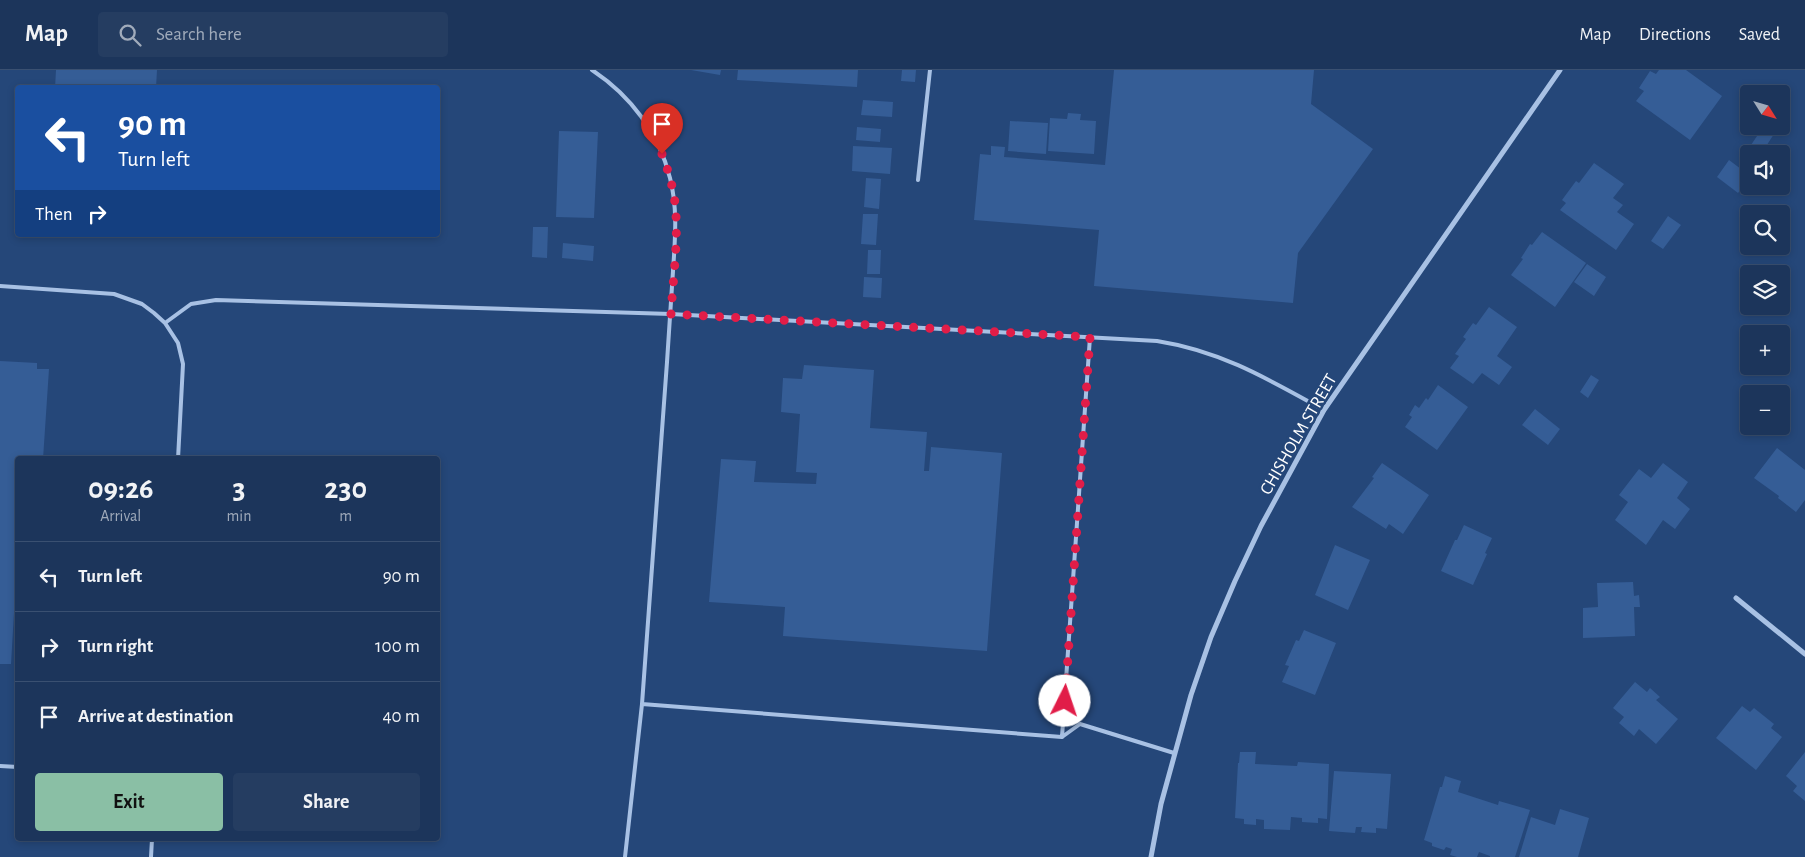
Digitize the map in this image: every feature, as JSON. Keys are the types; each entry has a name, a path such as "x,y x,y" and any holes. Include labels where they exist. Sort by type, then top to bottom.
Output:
{"street":[{"name":"CHISHOLM STREET","path":"1151,857 1161,804 1191,694 1208,645 1261,526 1324,410 1560,70"},
{"path":"1736,598 1805,654"}],"lane":[{"path":"592,70 622,94 652,132 670,177 675,201 676,225 671,314 642,704 625,857"},
{"path":"918,180 930,70"},
{"path":"0,286 114,294 142,304 154,313 165,324 178,343 184,364 178,456"},
{"path":"165,324 191,304 216,300 671,314 1157,341 1178,344 1236,363 1324,410"},
{"path":"1062,737 1090,337"},
{"path":"642,704 1062,737 1080,724 1174,753"},
{"path":"0,766 15,767"},
{"path":"151,857 152,841"}],"building":[{"path":"56,70 157,70 156,85 55,85"},
{"path":"691,70 721,70 720,75"},
{"path":"738,70 858,70 857,87 737,80"},
{"path":"902,70 916,70 915,82 901,81"},
{"path":"1114,70 1314,70 1311,104 1373,149 1298,253 1293,303 1094,286 1099,230 974,220 980,154 991,155 991,146 1005,147 1004,157 1105,165"},
{"path":"1659,70 1686,70 1722,96 1690,140 1636,101 1644,91 1639,88 1650,71 1656,74"},
{"path":"863,100 893,102 892,117 861,115"},
{"path":"1068,113 1081,114 1080,120 1096,121 1094,154 1048,151 1050,118 1067,119"},
{"path":"1010,121 1048,123 1046,154 1008,151"},
{"path":"857,127 881,129 880,142 856,140"},
{"path":"559,131 598,132 594,218 556,217"},
{"path":"1758,135 1773,135 1767,145 1751,145"},
{"path":"853,146 892,148 890,174 852,171"},
{"path":"1729,160 1740,168 1740,190 1738,193 1717,177"},
{"path":"1594,163 1624,184 1613,198 1623,205 1617,212 1634,224 1616,250 1560,210 1566,203 1562,200 1576,181 1579,183"},
{"path":"866,178 881,179 879,209 864,207"},
{"path":"863,214 878,214 876,245 861,244"},
{"path":"1668,216 1681,225 1663,249 1651,241"},
{"path":"533,227 548,227 547,258 532,257"},
{"path":"1542,232 1586,263 1555,307 1511,275 1523,259 1521,258 1530,244 1532,245"},
{"path":"563,243 594,246 593,261 562,258"},
{"path":"868,250 881,250 880,274 867,274"},
{"path":"1587,264 1606,277 1594,296 1574,282"},
{"path":"864,277 882,278 881,298 863,297"},
{"path":"1489,307 1517,327 1497,356 1512,367 1499,385 1482,373 1473,384 1450,368 1459,356 1455,354 1466,339 1463,337 1473,323 1476,325"},
{"path":"0,361 37,363 37,369 49,369 43,456 15,456 15,613 11,664 0,664"},
{"path":"804,365 874,370 870,428 927,432 924,471 929,471 931,447 1002,453 987,651 783,636 785,607 709,602 721,459 756,461 754,482 816,484 817,473 796,472 800,414 781,412 783,378 802,379"},
{"path":"1591,375 1599,380 1588,398 1580,392"},
{"path":"1438,385 1468,407 1437,450 1405,427 1412,417 1409,415 1415,405 1419,408 1426,398 1428,400"},
{"path":"1535,409 1560,429 1548,445 1522,425"},
{"path":"1777,448 1805,470 1805,500 1796,512 1778,498 1779,496 1754,478"},
{"path":"1382,463 1429,495 1403,534 1389,524 1386,529 1352,507 1374,478 1372,477"},
{"path":"1663,463 1688,482 1677,498 1690,509 1675,529 1663,520 1646,545 1615,520 1628,502 1619,495 1639,469 1651,478"},
{"path":"1464,525 1492,538 1473,585 1441,571"},
{"path":"1335,545 1370,560 1348,610 1315,595"},
{"path":"1633,582 1634,596 1639,595 1640,607 1634,607 1635,636 1583,638 1583,608 1598,607 1597,583"},
{"path":"1304,630 1336,643 1315,695 1282,682 1289,666 1285,665 1296,640 1299,641"},
{"path":"1635,682 1647,692 1650,688 1660,697 1656,700 1678,719 1656,744 1639,729 1634,736 1619,723 1624,717 1613,708"},
{"path":"1742,706 1750,712 1754,708 1774,724 1771,728 1782,737 1756,770 1716,738"},
{"path":"1240,752 1256,752 1255,764 1297,766 1298,762 1329,764 1327,819 1318,818 1318,823 1302,822 1302,818 1291,817 1290,830 1264,829 1264,820 1256,819 1256,825 1244,824 1244,819 1235,818"},
{"path":"1805,752 1805,801 1793,791 1797,786 1786,776"},
{"path":"1334,771 1391,774 1387,829 1376,828 1376,833 1361,832 1362,827 1356,827 1355,833 1329,831"},
{"path":"1445,776 1461,781 1458,792 1498,805 1499,801 1530,810 1515,857 1490,857 1479,852 1477,857 1457,857 1450,855 1452,849 1446,847 1444,850 1432,846 1432,843 1424,840"},
{"path":"1560,809 1589,818 1578,857 1519,857 1531,817 1555,825"}],"route":[{"path":"662,154 670,177 675,201 676,225 671,314 1090,337 1065,701"}]}
